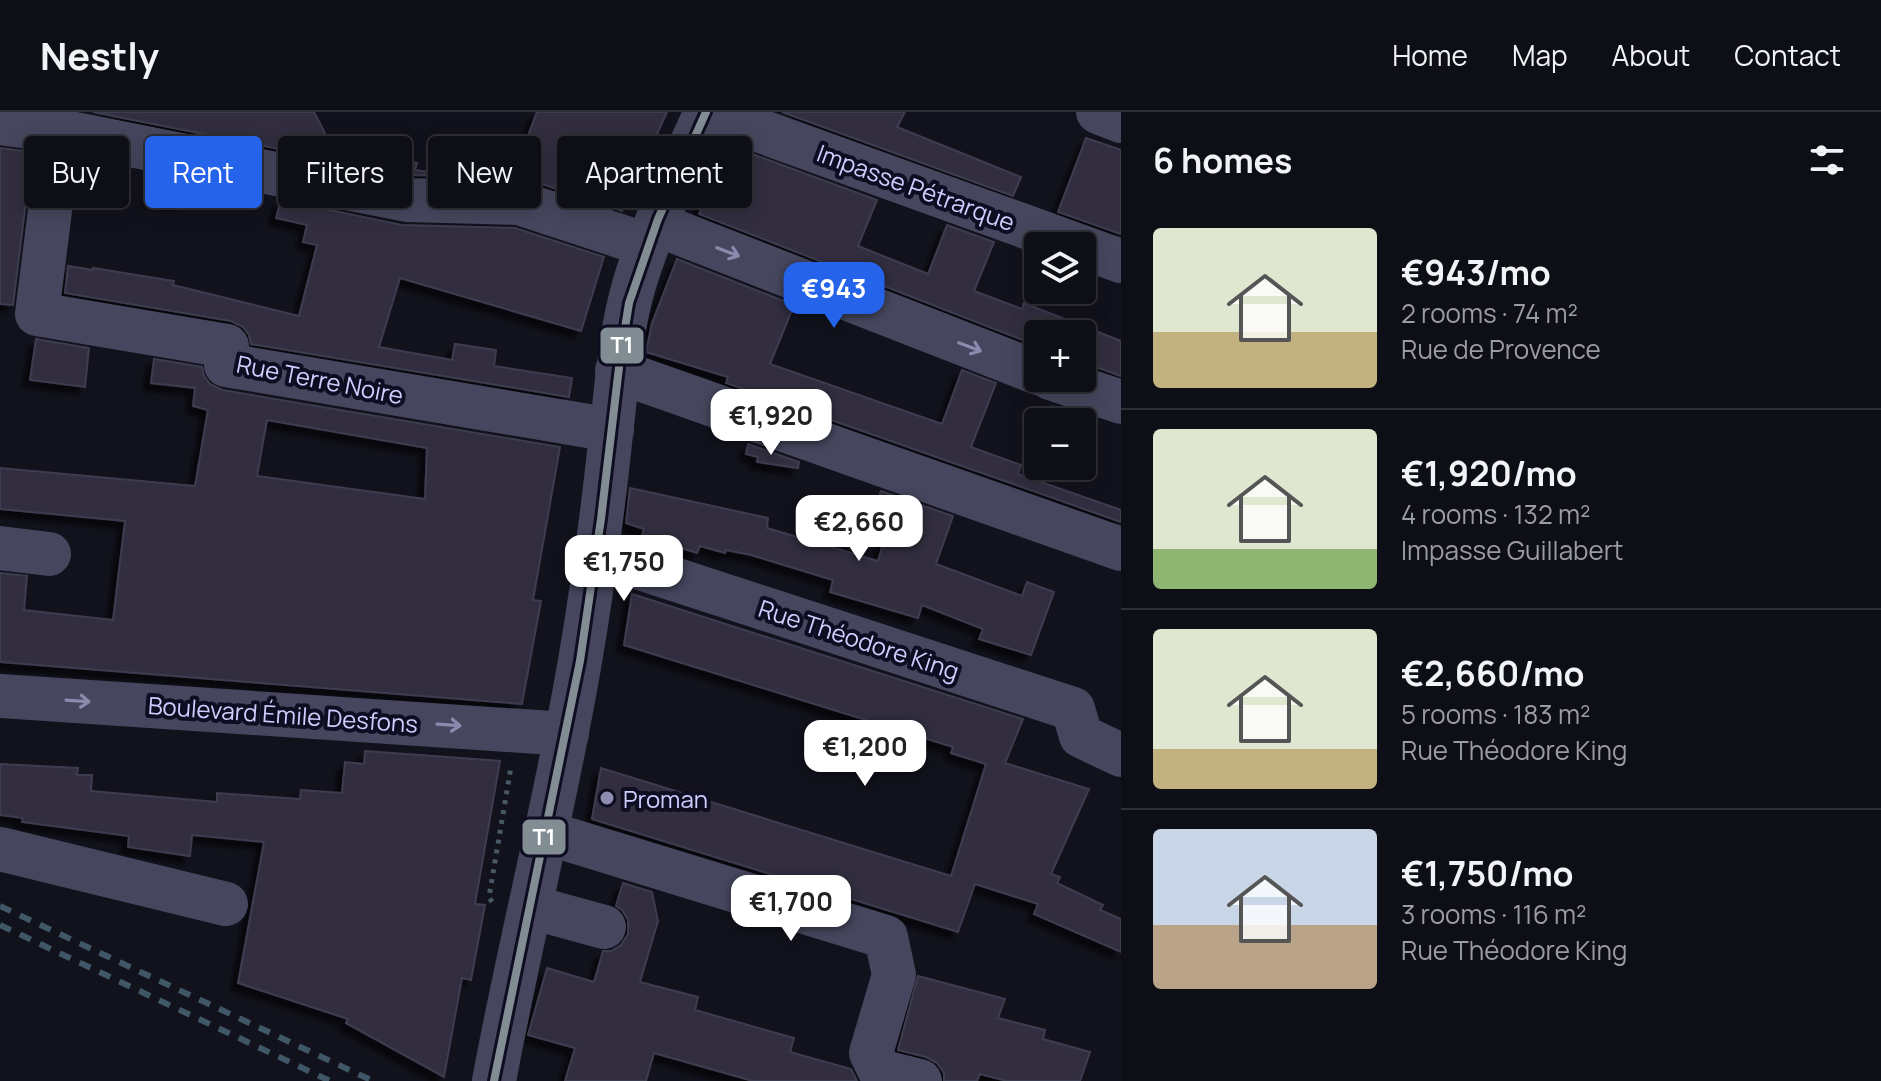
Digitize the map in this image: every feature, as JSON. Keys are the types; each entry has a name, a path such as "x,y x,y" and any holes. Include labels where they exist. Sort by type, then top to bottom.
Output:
{"street":[{"path":"494,1081 513,975 531,907 567,734 597,554 617,371 634,286 652,234 707,112"},
{"name":"Impasse Pétrarque","path":"707,112 1039,232"},
{"path":"1098,112 1121,121"},
{"path":"0,123 60,131 407,200 519,203 652,234 1024,368"},
{"name":"Rue Terre Noire","path":"60,131 37,314 227,346 226,365 612,430"},
{"name":"Impasse Pétrarque","path":"1096,252 1121,261"},
{"path":"617,371 1121,549"},
{"path":"1091,392 1121,402"},
{"path":"0,548 49,554"},
{"name":"Rue Théodore King","path":"597,554 1073,709 1081,736 1111,750"},
{"name":"Boulevard Émile Desfons","path":"0,696 567,734"},
{"path":"547,833 886,937 894,975 871,1053 880,1071 920,1081"},
{"path":"0,849 226,904"},
{"path":"531,907 604,927"}],"building":[{"path":"93,112 314,112 325,133 324,136 278,136 278,149 262,146 262,136 214,136"},
{"path":"537,112 667,112 656,136 557,136 557,189 541,184 541,136 528,136"},
{"path":"782,112 905,112 897,127 1021,177 1013,196"},
{"path":"1086,138 1121,150 1121,234 1058,212"},
{"path":"0,148 24,151 25,208 13,305 0,304"},
{"path":"752,154 877,200 858,246 928,274 947,225 994,242 974,291 1022,309 1024,303 1067,320 1024,320 1024,341 699,214 702,208 752,208"},
{"path":"412,162 417,163 415,170 428,172 428,175 412,175"},
{"path":"279,208 320,208 402,225 515,228 604,257 581,331 400,278 379,347 452,360 455,344 496,350 494,366 572,378 569,397 251,344 243,327 231,321 65,293 68,266 93,268 174,281 173,285 299,316 317,245 303,242 307,225 276,218"},
{"path":"677,259 794,305 770,364 942,424 962,370 996,383 971,447 1021,465 1018,474 1024,476 1024,480 1035,480 1121,510 1121,522 726,383 728,377 646,352 652,323"},
{"path":"1096,331 1121,341 1121,376 1096,367"},
{"path":"36,339 89,348 85,387 30,380"},
{"path":"154,359 202,367 210,384 222,390 560,447 533,600 541,601 522,704 0,662 0,573 27,576 24,610 113,620 125,521 0,509 0,468 195,486 208,410 193,406 195,388 151,383","holes":["267,420 427,448 425,499 257,476"]},
{"path":"748,444 799,462 798,468 757,462 758,457 746,454"},
{"path":"630,488 768,518 767,528 878,561 892,512 875,507 881,491 953,516 936,564 1022,596 1027,582 1054,592 1031,655 979,639 983,629 922,605 918,618 830,592 833,580 751,555 726,550 725,553 700,546 697,553 642,536 644,529 626,523"},
{"path":"632,594 1023,719 1005,763 1089,789 1051,874 1060,877 1057,883 1103,905 1100,910 1121,919 1121,952 1034,914 1038,904 975,884 958,932 592,819 601,768 951,876 986,764 951,753 953,747 624,645"},
{"path":"365,751 500,761 475,904 485,905 471,980 462,978 444,1077 346,1023 348,1019 238,983 264,842 192,835 190,856 128,847 129,836 22,822 23,818 0,815 0,764 78,768 77,775 92,775 91,791 217,802 217,793 300,799 301,790 342,793 345,762 364,764"},
{"path":"623,883 652,892 658,921 640,982 698,997 695,1010 794,1038 790,1052 851,1069 857,1081 753,1081 654,1053 646,1081 565,1081 575,1048 528,1035 547,968 594,982 603,951 611,951 621,945 628,934 628,920 616,906"},
{"path":"918,976 1005,999 998,1018 1045,1030 1043,1039 1090,1052 1080,1081 1007,1081 980,1074 977,1081 944,1081 944,1073 937,1063 898,1050"}],"railway":[{"path":"0,906 373,1081"},
{"path":"0,925 330,1081"}],"transit line":[{"name":"T1","path":"494,1081 580,661 629,303 658,219 706,112"}],"place":[{"name":"Proman","path":"607,798"}]}
